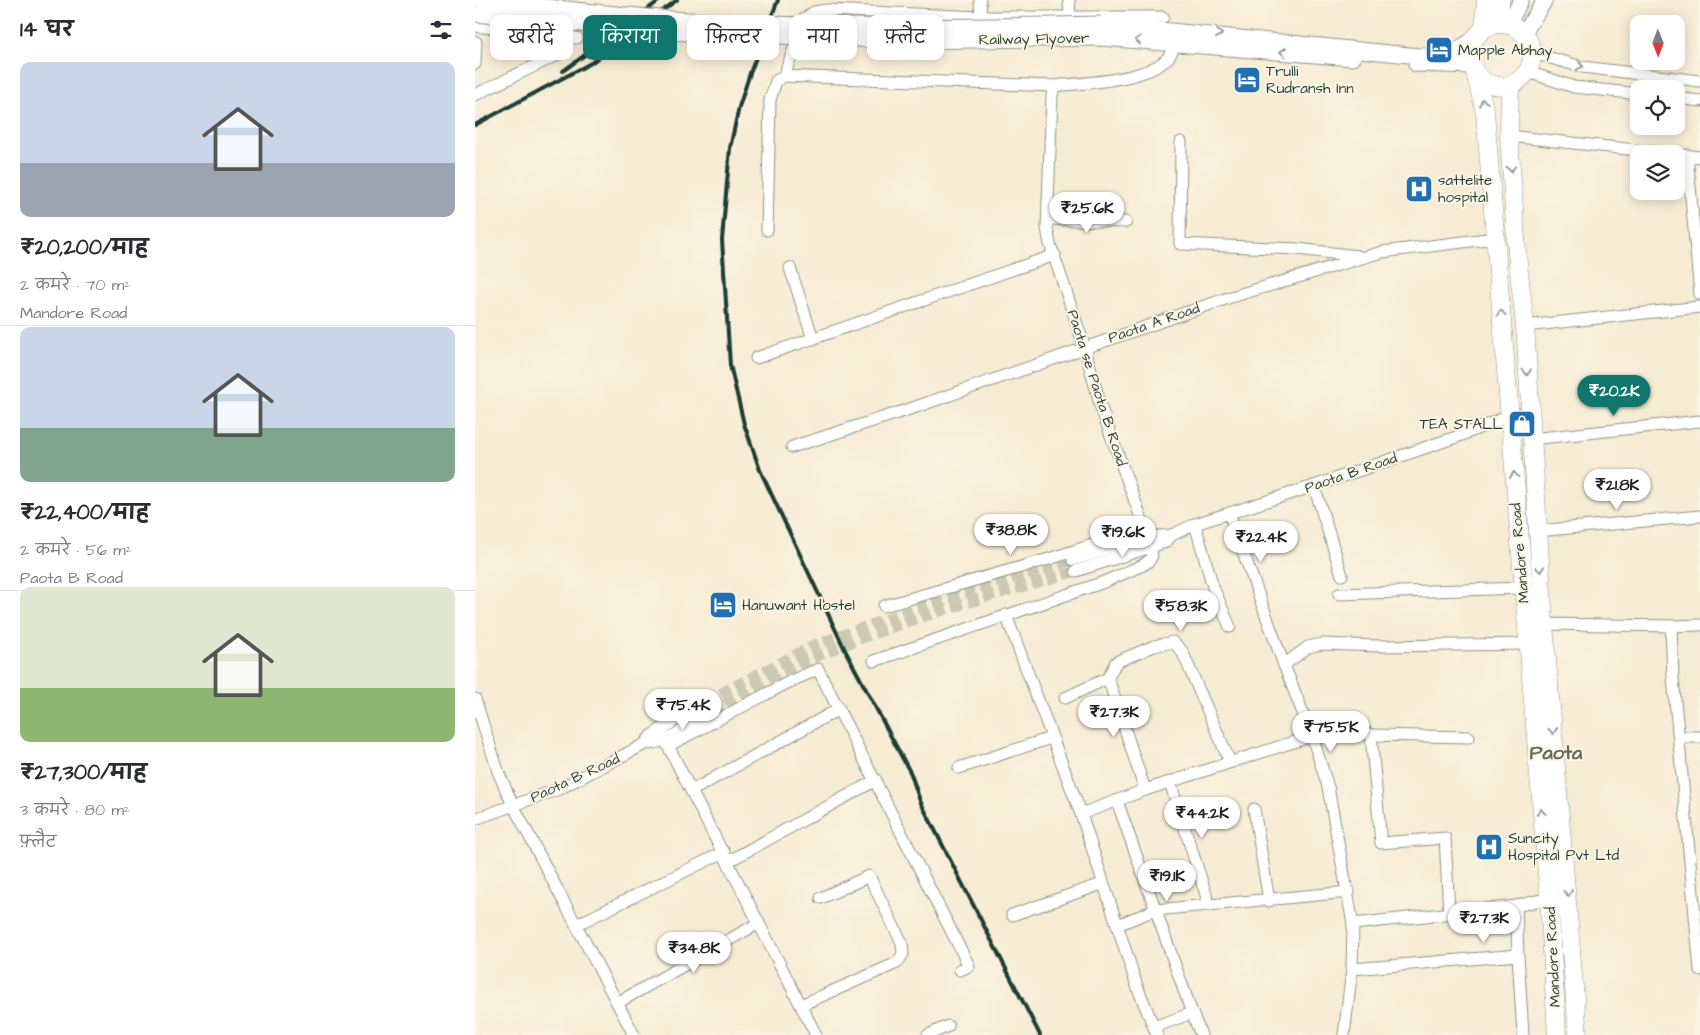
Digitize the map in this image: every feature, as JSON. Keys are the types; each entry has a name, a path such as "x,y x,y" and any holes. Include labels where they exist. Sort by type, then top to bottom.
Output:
{"highway":[{"path":"1486,0 1498,29 1531,45 1533,53 1528,72 1510,86 1490,84 1473,69 1471,47 1498,29"},
{"path":"1498,29 1500,0"},
{"name":"Mandore Road","path":"1473,69 1485,112 1549,898 1557,1035"},
{"name":"Mandore Road","path":"1510,86 1509,136 1517,254 1525,326 1537,531 1578,1035"}],"main road":[{"name":"Railway Flyover","path":"481,0 593,6 673,19 821,25 1101,31 1169,30"},
{"path":"1498,29 1521,0"},
{"path":"1169,30 1419,56 1441,55 1458,52 1545,0"},
{"name":"Railway Flyover","path":"475,14 673,33 915,42 1101,31"},
{"path":"1169,30 1436,66 1473,69"}],"street":[{"path":"980,0 981,17"},
{"path":"1069,0 1070,16"},
{"path":"767,230 770,100 776,81 784,76 1054,86 1115,79 1158,67 1167,60 1169,30 1070,16 981,17 827,10 814,12 804,18 784,76"},
{"path":"475,26 577,38"},
{"path":"475,64 476,42"},
{"path":"1533,53 1582,67 1700,81"},
{"path":"475,95 547,60"},
{"path":"1528,72 1574,87 1630,93"},
{"name":"Paota se Paota B Road","path":"1054,86 1048,219 1050,244 1085,348 1101,408 1148,538"},
{"path":"1685,99 1700,100"},
{"path":"1509,136 1700,156"},
{"path":"1181,142 1180,244 1297,249 1365,257"},
{"path":"1687,155 1700,294"},
{"path":"1048,219 1126,222"},
{"name":"Paota A Road","path":"792,447 1085,348 1231,296 1382,252 1495,238"},
{"path":"756,358 1055,255"},
{"path":"791,268 813,339"},
{"path":"1525,326 1700,307"},
{"name":"Paota B Road","path":"1073,560 1162,534 1172,535 1195,524 1314,486 1462,435 1509,416 1529,413"},
{"path":"1531,439 1700,421"},
{"path":"1314,486 1342,575"},
{"path":"1229,513 1284,665 1313,736 1328,787 1349,892 1353,924 1352,969 1344,1035"},
{"path":"1537,531 1700,516"},
{"path":"1195,524 1213,587 1230,626"},
{"path":"874,660 1104,582 1143,565 1152,556 1148,538 1049,558 885,606"},
{"name":"Paota B Road","path":"1077,571 1148,538"},
{"path":"1339,594 1523,588"},
{"path":"1006,615 1081,814 1137,986 1155,1031 1192,1013"},
{"path":"1544,624 1700,625"},
{"path":"1671,626 1673,678 1700,970"},
{"path":"1065,698 1108,678 1116,662 1154,646 1173,642 1182,651 1229,762"},
{"path":"1284,665 1308,647 1322,644 1380,646 1528,644"},
{"path":"816,1035 664,738 818,669 969,966 960,970"},
{"path":"1108,678 1145,790"},
{"path":"475,699 499,774 513,805 634,1035"},
{"name":"Paota B Road","path":"664,738 706,701"},
{"path":"691,791 839,709"},
{"name":"Paota B Road","path":"475,819 559,789 645,744 655,744 711,712"},
{"path":"1081,814 1229,762 1342,729 1359,729 1371,735 1469,737"},
{"path":"1371,735 1381,843 1445,838 1449,913"},
{"path":"1679,738 1700,737"},
{"path":"959,768 1051,738"},
{"path":"576,925 726,856 876,780"},
{"path":"1170,782 1209,904"},
{"path":"1117,800 1201,1035"},
{"path":"1254,809 1269,901"},
{"path":"801,1005 897,963 903,954 902,943 869,876 821,898"},
{"path":"1012,915 1103,884"},
{"path":"1117,924 1155,910 1209,904 1269,901 1349,892"},
{"path":"1353,924 1515,906 1549,898"},
{"path":"1515,906 1523,1035"},
{"path":"617,1002 759,923"},
{"path":"1352,969 1518,955"},
{"path":"928,1035 948,1026"}],"tunnel":[{"path":"706,701 815,645 955,595 1073,560"},
{"path":"711,712 778,674 858,639 930,614 1076,571"}],"railway":[{"path":"563,71 660,0"},
{"path":"475,125 591,63 677,0"},
{"path":"778,0 739,107 730,148 722,240 730,365 744,424 760,470 846,652 911,774 920,801 1040,1035"}],"place":[{"name":"Mapple Abhay","path":"1439,50"},
{"name":"Trulli Rudransh Inn","path":"1247,80"},
{"name":"sattelite hospital","path":"1419,189"},
{"name":"TEA STALL","path":"1522,424"},
{"name":"Hanuwant Hostel","path":"723,605"},
{"name":"Suncity Hospital Pvt Ltd","path":"1489,847"}],"district":[{"name":"Paota","path":"1556,753"}]}
